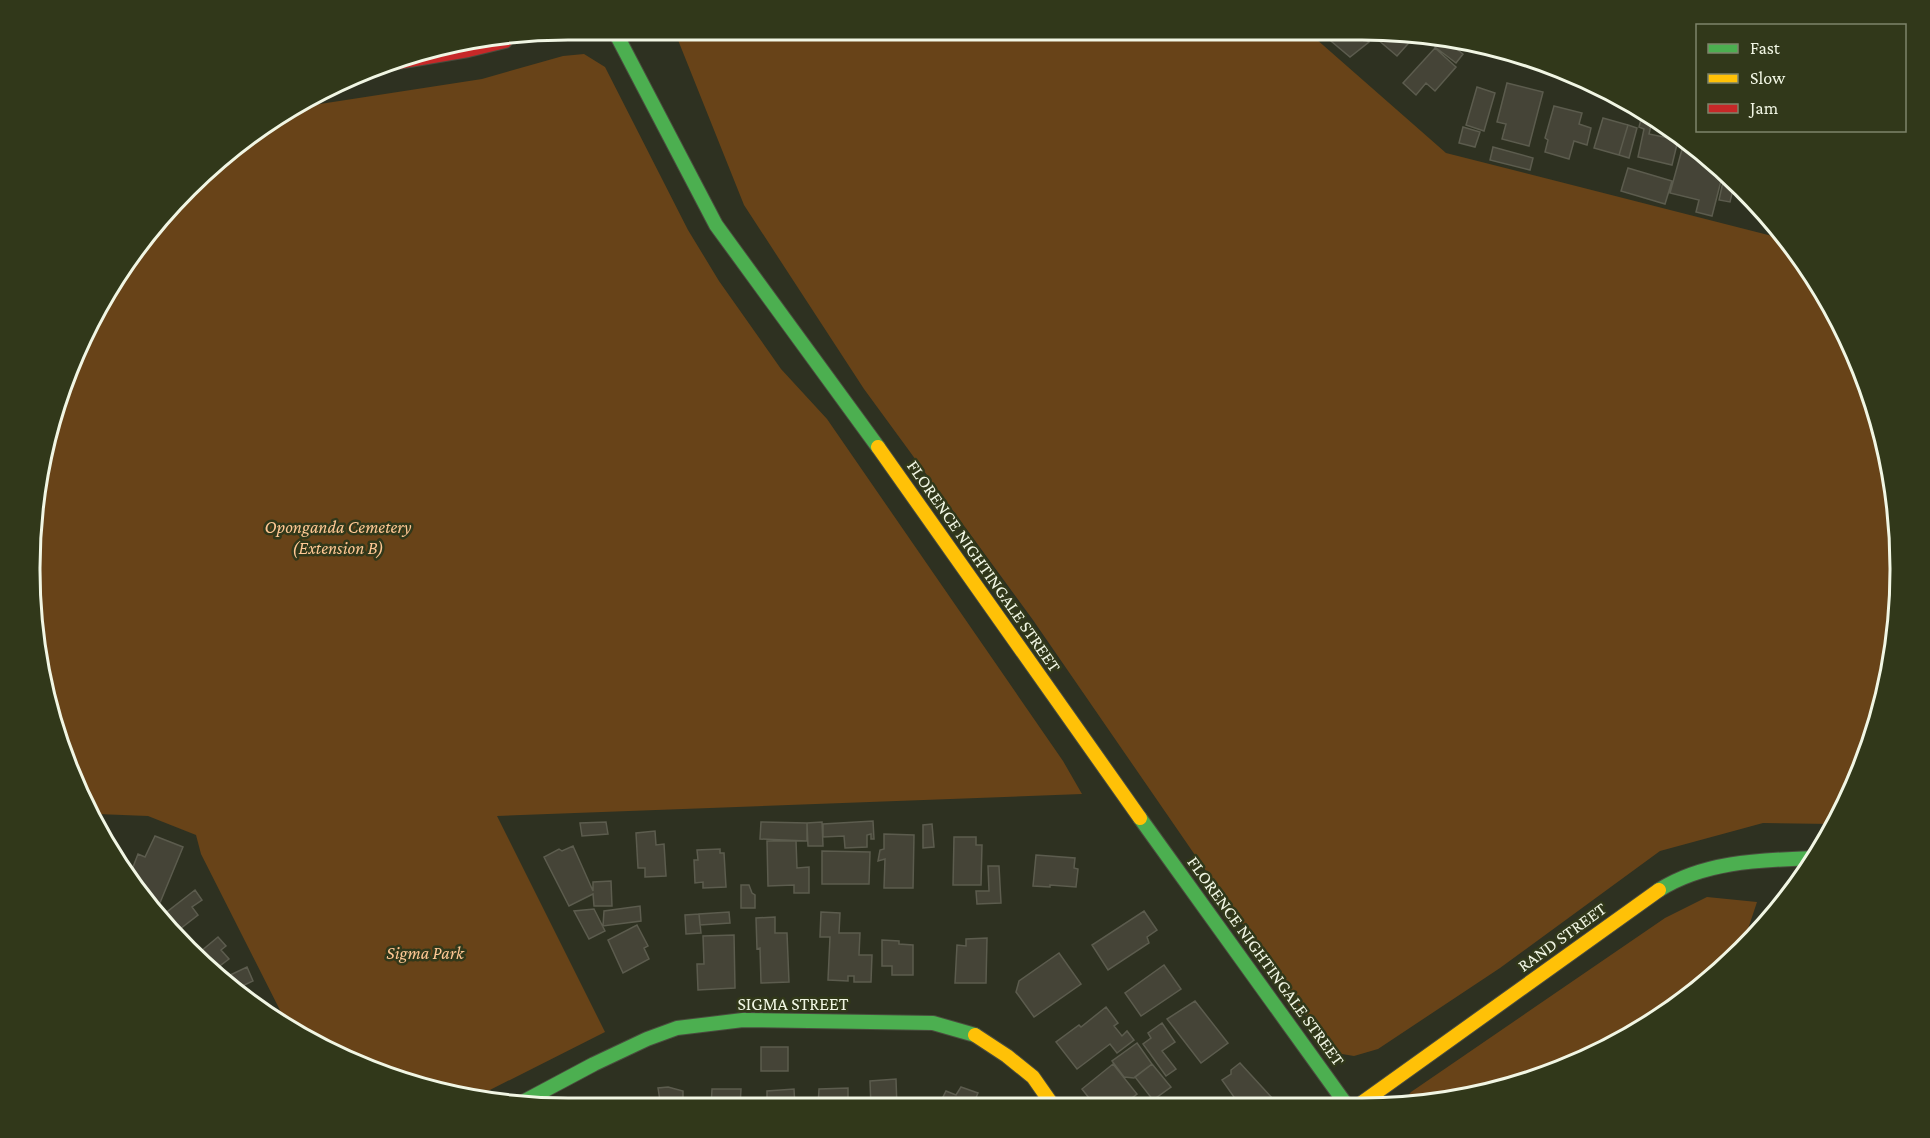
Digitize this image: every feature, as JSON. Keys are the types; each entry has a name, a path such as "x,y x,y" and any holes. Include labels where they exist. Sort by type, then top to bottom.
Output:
{"main road":[{"name":"FLORENCE NIGHTINGALE STREET","path":"619,40 716,225 875,443 1127,800 1342,1098"},
{"name":"RAND STREET","path":"1369,1098 1649,896 1681,878 1726,866 1803,859"},
{"name":"SIGMA STREET","path":"534,1096 646,1039 677,1029 743,1020 933,1023 971,1034 1007,1056 1033,1077 1048,1098"}],"green space":[{"path":"678,40 1317,40 1446,153 1770,236 1819,305 1849,367 1871,432 1885,500 1890,569 1885,638 1879,672 1861,739 1835,803 1824,824 1763,823 1660,851 1500,968 1378,1049 1354,1056 1336,1053 1317,1032 1033,620 864,389 744,205"},
{"name":"Oponganda Cemetery (Extension B)","path":"584,54 605,67 688,230 719,281 781,369 827,419 1063,761 1082,794 497,816 605,1032 488,1091 432,1079 367,1057 335,1043 281,1012 201,854 196,835 148,816 101,814 69,739 51,672 42,604 40,569 42,534 45,500 59,432 69,399 95,335 111,305 150,247 195,195 247,150 317,104 482,79 563,56"},
{"path":"1707,897 1757,902 1748,928 1735,943 1683,988 1625,1027 1595,1043 1531,1069 1464,1087 1409,1095 1411,1092 1665,918"}],"building":[{"path":"1330,40 1369,42 1350,57"},
{"path":"1379,41 1409,43 1397,56"},
{"path":"1435,47 1458,50 1463,54 1456,63"},
{"path":"1435,48 1456,67 1435,91 1426,83 1416,95 1403,83"},
{"path":"1507,83 1543,92 1529,146 1502,139 1506,124 1497,122"},
{"path":"1477,87 1495,93 1484,131 1466,125"},
{"path":"1554,106 1582,113 1579,124 1591,128 1587,145 1574,141 1569,159 1545,152 1548,140 1545,138"},
{"path":"1603,118 1628,125 1619,155 1594,148"},
{"path":"1641,121 1651,127 1649,134 1665,137 1677,145 1672,165 1638,157 1644,129 1639,127"},
{"path":"1628,125 1637,128 1629,158 1619,155"},
{"path":"1463,127 1480,132 1475,147 1459,143"},
{"path":"1493,147 1533,158 1530,170 1490,160"},
{"path":"1682,149 1721,182 1712,216 1696,212 1699,200 1670,193"},
{"path":"1628,168 1672,181 1665,204 1621,191"},
{"path":"1723,184 1732,193 1730,202 1719,200"},
{"path":"873,821 874,839 871,839 871,834 867,835 867,847 845,848 844,836 823,837 823,824"},
{"path":"606,822 608,834 582,836 580,823"},
{"path":"761,822 807,823 807,841 760,839"},
{"path":"822,822 823,846 808,846 807,823"},
{"path":"932,824 934,847 923,848 923,825"},
{"path":"655,831 656,845 664,844 666,876 645,877 645,868 638,868 636,833"},
{"path":"884,834 914,835 913,888 884,888 885,859 878,861 880,850 884,849"},
{"path":"155,836 183,847 160,903 133,867 138,854 145,857"},
{"path":"954,837 976,837 976,845 982,845 981,885 953,885"},
{"path":"767,841 796,841 797,868 809,867 809,893 794,893 794,885 768,886"},
{"path":"573,846 593,891 593,882 611,881 612,906 594,906 593,894 569,906 544,857 559,849 562,851"},
{"path":"720,849 720,853 724,853 726,887 703,888 703,882 695,883 694,860 698,860 697,850"},
{"path":"822,851 870,852 869,884 822,884"},
{"path":"1036,855 1075,858 1074,868 1078,869 1076,887 1033,886"},
{"path":"988,866 999,866 1001,903 977,904 976,891 989,891"},
{"path":"741,885 749,885 755,895 755,908 741,908"},
{"path":"195,890 202,900 192,907 198,915 182,928 167,912"},
{"path":"640,906 641,921 603,926 604,911"},
{"path":"594,909 605,931 589,939 574,911"},
{"path":"1144,911 1157,930 1147,937 1149,943 1108,970 1092,945"},
{"path":"729,912 730,923 700,925 699,914"},
{"path":"821,912 840,913 839,933 860,933 859,955 872,955 871,982 854,982 854,976 848,976 848,981 828,980 830,937 820,937"},
{"path":"699,914 701,933 686,934 685,915"},
{"path":"775,917 775,933 787,933 789,982 761,983 756,918"},
{"path":"637,925 648,946 644,948 649,959 623,973 608,940"},
{"path":"734,935 735,988 698,990 697,964 704,964 703,936"},
{"path":"218,937 226,946 221,950 229,959 220,965 203,950"},
{"path":"987,938 986,983 955,983 957,945 966,946 966,939"},
{"path":"882,940 913,945 913,975 892,975 892,966 882,966"},
{"path":"1059,953 1081,984 1034,1017 1016,992 1019,981"},
{"path":"1164,965 1181,989 1141,1016 1125,993"},
{"path":"247,967 253,981 244,985 231,975"},
{"path":"1195,1001 1228,1043 1201,1063 1167,1019"},
{"path":"1106,1007 1118,1023 1114,1026 1122,1036 1127,1031 1134,1040 1117,1053 1110,1044 1077,1069 1056,1042 1079,1025 1081,1027"},
{"path":"1162,1023 1175,1042 1162,1051 1176,1069 1166,1076 1143,1044 1151,1038 1148,1033"},
{"path":"1137,1043 1152,1064 1134,1078 1124,1077 1112,1061"},
{"path":"761,1047 788,1047 788,1071 761,1071"},
{"path":"1240,1063 1272,1098 1235,1098 1222,1080 1231,1074 1231,1070"},
{"path":"1113,1064 1137,1094 1132,1098 1089,1098 1082,1089"},
{"path":"1152,1064 1171,1087 1156,1098 1151,1098 1135,1077"},
{"path":"896,1079 897,1098 871,1098 870,1081"},
{"path":"668,1087 683,1091 683,1098 660,1098 658,1088"},
{"path":"961,1087 978,1093 976,1098 942,1098 946,1091 956,1095"},
{"path":"848,1088 848,1098 818,1098 819,1089"},
{"path":"712,1089 741,1089 740,1098 712,1098"},
{"path":"794,1089 794,1098 767,1098 767,1091"}],"traffic: fast":[{"path":"619,40 716,225 878,447"},
{"path":"1140,818 1342,1098"},
{"path":"1659,890 1677,880 1714,868 1754,861 1803,859"},
{"path":"534,1096 594,1064 647,1039 677,1028 743,1020 933,1023 975,1035"}],"traffic: slow":[{"path":"878,447 1140,818"},
{"path":"1369,1098 1659,890"},
{"path":"975,1035 1033,1077 1048,1098"}],"park label":[{"name":"Sigma Park","path":"425,953"}]}
